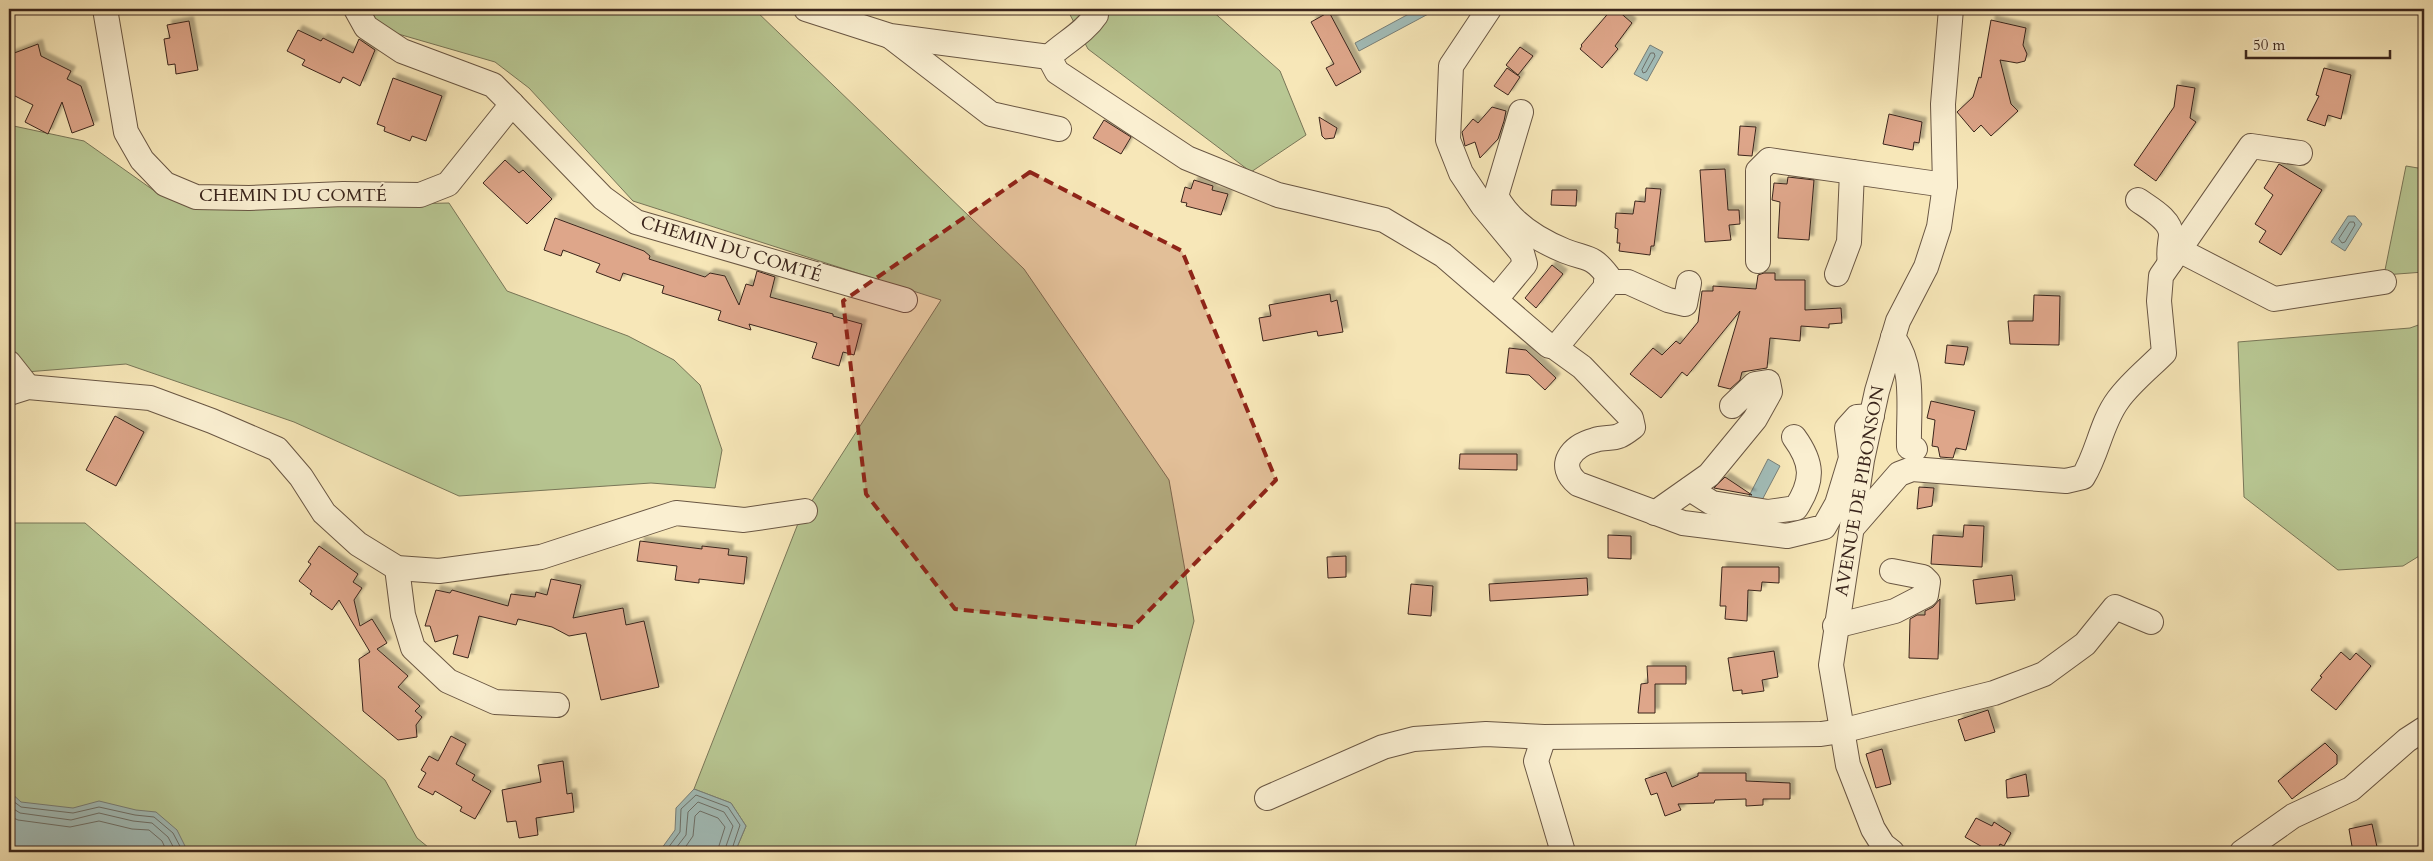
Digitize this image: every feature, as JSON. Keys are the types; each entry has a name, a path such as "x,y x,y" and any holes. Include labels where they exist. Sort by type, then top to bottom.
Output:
{"street":[{"name":"CHEMIN DU COMTÉ","path":"106,9 126,132 142,160 165,184 196,197 249,198 343,194 420,195 448,184 512,104"},
{"name":"CHEMIN DU COMTÉ","path":"356,9 366,27 402,51 493,85 603,198 636,222 905,300"},
{"path":"806,9 890,36 1049,57"},
{"path":"1049,57 1063,44 1086,29 1096,15 1095,9"},
{"path":"1489,9 1452,66 1448,140 1461,173 1483,206 1522,254 1525,264 1496,299"},
{"name":"AVENUE DE PIBONSON","path":"1892,852 1883,845 1873,828 1848,765 1831,665 1835,626 1872,416 1898,321 1926,267 1939,227 1945,185 1943,104 1951,9"},
{"path":"890,36 991,114 1059,129"},
{"path":"1049,57 1057,72 1186,158 1278,195 1384,220 1443,255 1549,346 1558,346 1605,288 1608,276 1596,261 1564,251 1521,227 1501,205 1496,196 1521,112"},
{"path":"1852,528 1899,474 1912,469 2066,480 2083,477 2092,462 2100,436 2118,400 2164,353 2159,300 2161,276 2251,146 2300,153"},
{"path":"1758,261 1758,171 1768,160 1945,185"},
{"path":"1837,274 1849,242 1852,172"},
{"path":"2138,200 2168,224 2171,235 2168,250 2175,256 2274,299 2384,282"},
{"path":"1606,282 1628,282 1668,300 1685,304 1689,283"},
{"path":"1893,337 1901,349 1910,390 1909,446 1915,449"},
{"path":"1553,346 1582,367 1631,418 1633,427 1618,436 1596,440 1576,448 1568,460 1566,469 1573,480 1578,484 1683,523 1787,536 1824,527 1837,504 1851,458 1847,428 1857,417 1872,416"},
{"path":"9,363 18,390 150,398 212,421 277,449 301,477 324,513 358,544 397,568 439,571 541,556 676,513 744,520 805,511"},
{"path":"1655,513 1709,475 1755,420 1770,392 1768,382 1755,384 1732,406"},
{"path":"1690,489 1712,503 1768,512 1796,508 1805,494 1810,468 1806,454 1794,437"},
{"path":"397,568 403,615 413,648 448,681 494,702 557,705"},
{"path":"1835,626 1895,611 1926,595 1928,582 1923,577 1892,571"},
{"path":"1267,798 1328,769 1383,747 1414,739 1486,734 1544,737 1821,734 1842,731 1994,693 2044,674 2085,644 2115,607 2150,622"},
{"path":"2242,852 2293,816 2352,789 2407,740 2424,729"},
{"path":"1544,737 1536,761 1563,852"}],"highlighted area":[{"path":"1030,172 1182,251 1276,480 1133,627 955,609 866,494 843,301"}],"green space":[{"path":"370,9 754,9 1024,269 1169,480 1194,621 1134,852 735,852 746,826 731,803 694,789 799,521 941,300 633,201 529,88 495,62 381,29"},
{"path":"1067,9 1210,9 1280,71 1306,135 1251,172 1088,49"},
{"path":"9,125 84,141 156,192 202,208 449,203 507,291 628,336 674,360 700,385 722,450 715,488 651,483 459,496 294,422 126,364 26,372 9,350"},
{"path":"2406,166 2424,169 2424,272 2384,275"},
{"path":"2424,323 2424,553 2403,566 2338,570 2244,497 2238,342 2410,328"},
{"path":"9,523 85,523 385,780 417,838 434,852 9,852"}],"water":[{"path":"1418,9 1430,9 1432,12 1359,51 1355,43"},
{"path":"1650,45 1663,52 1647,81 1634,74"},
{"path":"2348,216 2355,216 2362,224 2345,251 2331,242"},
{"path":"1768,459 1780,466 1761,502 1749,496"},
{"path":"694,789 731,803 746,826 735,852 659,852 675,830 676,808"},
{"path":"9,791 21,802 73,808 99,801 136,810 156,812 177,830 188,852 9,852"}],"building":[{"path":"1612,9 1616,9 1632,23 1615,46 1618,49 1602,68 1580,49 1581,45"},
{"path":"1329,12 1361,72 1336,86 1326,68 1334,64 1311,22"},
{"path":"1991,20 2026,28 2023,45 2027,54 2025,61 2017,63 2000,60 2011,104 2018,111 1991,136 1981,125 1974,132 1957,112 1973,97 1979,77 1981,78"},
{"path":"189,21 198,70 176,74 175,64 168,65 164,39 170,38 167,25"},
{"path":"298,30 321,41 323,38 353,53 359,39 375,50 360,86 343,77 340,83 302,65 305,60 287,51"},
{"path":"38,44 41,56 71,71 67,79 81,86 94,125 72,133 62,102 48,134 25,122 33,105 9,93 9,55"},
{"path":"1520,47 1533,56 1518,75 1506,65"},
{"path":"1507,68 1520,77 1508,95 1494,86"},
{"path":"2324,68 2351,75 2341,119 2328,115 2325,126 2307,120 2319,96 2316,95"},
{"path":"393,78 442,96 426,141 412,136 410,141 384,131 385,127 377,124"},
{"path":"2177,85 2195,88 2190,118 2196,122 2156,181 2134,165 2174,107"},
{"path":"1492,107 1506,111 1504,121 1498,139 1480,158 1475,142 1465,146 1462,132 1473,119 1478,123"},
{"path":"1889,114 1922,122 1919,143 1914,142 1913,150 1883,144"},
{"path":"1319,117 1337,128 1334,138 1325,139 1322,136"},
{"path":"1104,120 1131,137 1121,154 1093,138"},
{"path":"1740,126 1756,127 1752,156 1738,155"},
{"path":"505,160 519,173 523,170 552,199 527,224 483,183"},
{"path":"2279,164 2322,190 2281,255 2259,242 2266,231 2255,224 2273,195 2264,188"},
{"path":"1725,169 1728,210 1739,210 1740,224 1729,225 1731,240 1705,242 1700,170"},
{"path":"1788,177 1814,180 1809,240 1778,238 1780,202 1772,200 1774,183 1787,184"},
{"path":"1194,180 1213,186 1212,190 1228,194 1221,215 1186,206 1187,203 1181,202 1185,187 1191,189"},
{"path":"1646,188 1661,189 1654,246 1651,246 1650,255 1619,251 1620,243 1617,243 1618,229 1615,228 1616,213 1633,214 1635,201 1645,202"},
{"path":"1552,190 1577,190 1576,206 1551,205"},
{"path":"555,218 644,251 650,256 649,259 705,277 710,273 725,276 739,305 746,284 753,286 757,271 775,277 770,297 862,324 854,355 843,352 839,366 812,358 817,343 749,324 751,330 718,320 721,311 662,293 664,286 623,273 620,281 596,272 600,264 563,250 561,256 544,250"},
{"path":"1552,265 1563,274 1536,308 1525,298"},
{"path":"1775,273 1775,280 1805,280 1805,310 1841,308 1842,323 1829,324 1829,328 1801,326 1800,341 1770,338 1767,368 1742,372 1740,380 1730,389 1718,386 1740,311 1687,376 1682,372 1661,398 1630,374 1653,348 1662,355 1676,341 1680,344 1698,322 1702,291 1713,291 1713,286 1756,289 1758,275"},
{"path":"1330,294 1331,302 1337,300 1343,332 1318,336 1317,331 1263,341 1259,318 1271,316 1269,305"},
{"path":"2034,295 2060,296 2059,345 2010,344 2008,321 2033,321"},
{"path":"1947,345 1968,347 1964,365 1945,363"},
{"path":"1509,348 1526,350 1556,378 1545,390 1529,375 1506,373"},
{"path":"1931,401 1975,411 1966,450 1956,448 1953,458 1940,457 1938,447 1932,446 1935,420 1927,418"},
{"path":"115,416 144,432 116,486 86,470"},
{"path":"1460,454 1517,454 1517,470 1459,469"},
{"path":"1725,477 1752,495 1714,488"},
{"path":"1919,487 1934,488 1932,506 1917,509"},
{"path":"1964,525 1984,526 1982,567 1931,564 1933,535 1963,537"},
{"path":"1608,535 1631,536 1631,559 1608,558"},
{"path":"640,541 702,549 702,546 729,549 728,555 747,557 744,584 699,579 699,583 675,580 677,566 637,561"},
{"path":"319,546 358,574 353,582 362,588 354,600 360,626 372,619 387,643 377,649 408,676 398,687 420,706 415,711 422,717 416,725 417,737 398,740 363,711 359,659 370,652 339,600 332,610 310,594 312,591 299,581 311,564 308,562"},
{"path":"1346,556 1346,577 1328,578 1327,557"},
{"path":"1722,567 1779,567 1779,583 1762,582 1761,591 1748,590 1747,621 1725,619 1726,606 1720,606"},
{"path":"2012,575 2015,600 1976,604 1973,580"},
{"path":"1587,578 1588,595 1490,601 1489,584"},
{"path":"551,579 581,585 573,618 623,608 626,625 644,621 659,687 601,700 586,633 569,636 552,627 518,619 516,625 479,616 468,658 453,654 458,635 435,642 430,626 425,626 436,590 450,593 452,590 508,606 511,594 535,597 536,592 547,595"},
{"path":"1411,584 1433,586 1431,616 1408,614"},
{"path":"1940,599 1938,659 1909,658 1910,619 1917,615 1925,615 1925,611 1933,607"},
{"path":"1774,651 1778,677 1762,680 1764,691 1742,694 1742,690 1733,691 1728,658"},
{"path":"2341,652 2350,660 2356,653 2371,666 2336,710 2311,690 2322,677 2320,676"},
{"path":"1647,666 1686,666 1686,684 1655,684 1655,713 1638,713 1641,684 1648,683"},
{"path":"1988,710 1995,732 1965,741 1958,720"},
{"path":"451,736 466,744 456,764 475,775 472,780 491,791 475,819 460,811 462,807 435,791 433,795 418,787 426,773 421,770 429,756 438,761"},
{"path":"2325,743 2337,755 2337,764 2292,799 2278,781"},
{"path":"1882,749 1891,784 1876,788 1866,754"},
{"path":"563,761 567,794 572,793 574,812 536,818 538,835 519,838 516,821 507,822 502,790 541,782 538,765"},
{"path":"1666,772 1672,787 1698,776 1698,773 1746,773 1746,781 1790,783 1790,799 1763,799 1763,805 1746,806 1746,799 1715,800 1714,803 1678,804 1681,810 1665,816 1657,793 1651,795 1645,779"},
{"path":"2026,774 2029,796 2007,798 2006,780"},
{"path":"1976,818 1992,826 1994,822 2011,833 2004,846 2000,844 1996,852 1991,852 1965,837"},
{"path":"2372,824 2377,847 2372,848 2374,852 2353,852 2349,829"}]}
